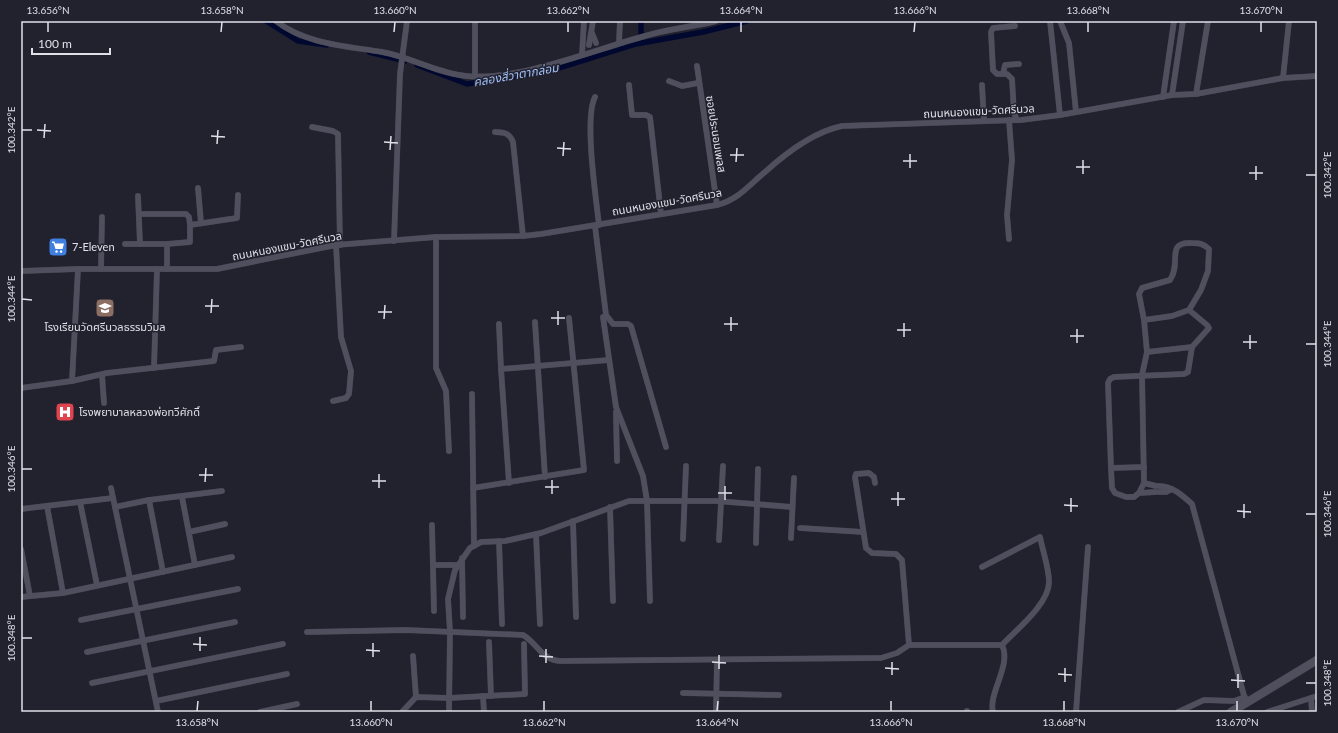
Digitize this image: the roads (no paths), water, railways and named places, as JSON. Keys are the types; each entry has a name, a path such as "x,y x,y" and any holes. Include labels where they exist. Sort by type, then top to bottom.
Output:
{"main road":[{"path":"1231,712 1246,700 1317,660"}],"street":[{"path":"276,21 289,31 303,37 402,59 442,72 475,76 506,74 582,55 590,48 597,46 620,44 641,37 716,21"},
{"path":"394,241 400,74 407,21"},
{"path":"475,21 475,76"},
{"path":"582,55 584,21"},
{"path":"590,48 593,21"},
{"path":"620,21 620,44"},
{"path":"1050,21 1060,115"},
{"path":"1060,21 1069,43 1076,112"},
{"path":"1163,97 1174,21"},
{"path":"1172,95 1183,21"},
{"path":"1196,94 1208,21"},
{"path":"1283,78 1289,21"},
{"path":"1015,26 997,27 993,28 991,32 993,70 997,74 1007,74 1012,79 1014,113 1017,120"},
{"path":"592,33 597,46"},
{"path":"1003,74 1006,65 1019,64"},
{"name":"ซอยประนอมเพลส","path":"697,66 698,83 717,204"},
{"name":"ถนนหนองแขม-วัดศรีนวล","path":"21,271 78,269 217,269 338,245 436,237 523,236 597,225 734,200 782,158 817,135 829,129 842,126 1017,120 1060,115 1172,95 1196,94 1283,78 1317,76"},
{"path":"669,81 682,86 698,83"},
{"path":"629,85 632,115 650,117 661,214"},
{"path":"982,85 984,121"},
{"path":"595,97 592,104 590,125 597,225 606,315 613,324 628,324 631,326 666,447"},
{"path":"1009,120 1012,160 1007,215 1010,239"},
{"path":"312,127 334,131 338,134 338,245 341,337 348,360 351,381 349,394 346,398 333,401"},
{"path":"494,132 507,133 511,135 513,142 523,236"},
{"path":"198,188 201,223"},
{"path":"190,225 237,218 238,195"},
{"path":"138,196 140,244"},
{"path":"125,244 167,244 190,241 189,216 186,214 139,214"},
{"path":"101,269 102,217"},
{"path":"436,237 436,368 446,391 449,452"},
{"path":"1144,320 1172,316 1189,310 1201,290 1208,271 1209,249 1199,243 1178,244 1176,248 1175,270 1170,280 1142,288 1140,290 1147,352 1142,375 1144,483 1139,493 1134,497 1126,497 1115,493 1112,488 1108,383 1110,379 1114,377 1142,375 1184,374 1188,372 1192,347 1208,328 1207,325 1189,310"},
{"path":"167,244 167,270"},
{"path":"72,381 78,269"},
{"path":"154,368 157,270"},
{"path":"603,317 616,407 617,461"},
{"path":"473,488 584,470 569,318"},
{"path":"535,322 545,476"},
{"path":"499,324 508,483"},
{"path":"21,388 102,375 214,361 216,350 241,347"},
{"path":"1147,352 1192,347"},
{"path":"501,370 610,360"},
{"path":"102,375 104,403"},
{"path":"472,394 474,546"},
{"path":"616,407 643,476 647,501 650,601"},
{"path":"682,539 686,466"},
{"path":"719,540 723,466"},
{"path":"1111,468 1144,467"},
{"path":"756,543 758,469"},
{"path":"875,483 874,477 869,473 856,474 855,477 863,532 868,552 896,554 902,560 912,645"},
{"path":"791,538 794,478"},
{"path":"1144,483 1157,489"},
{"path":"1139,493 1166,486 1182,494 1192,504 1246,700 1204,700 1178,712"},
{"path":"111,488 158,712"},
{"path":"115,507 149,500 182,498 222,491"},
{"path":"21,509 113,498"},
{"path":"182,498 195,565"},
{"path":"149,500 163,572"},
{"path":"449,712 450,632 448,599 450,584 462,558 474,546 481,542 499,541 536,534 610,507 629,502 721,501 792,507"},
{"path":"80,502 97,585"},
{"path":"47,506 63,592"},
{"path":"610,507 613,601"},
{"path":"573,521 576,617"},
{"path":"189,532 225,524"},
{"path":"432,525 434,611"},
{"path":"800,528 863,532"},
{"path":"536,534 540,624"},
{"path":"307,632 406,630 523,635 529,638 548,659 554,661 881,658 897,653 912,645 1002,646 1039,607 1047,594 1048,578 1040,537 982,567"},
{"path":"499,541 502,624"},
{"path":"1076,712 1088,547"},
{"path":"21,549 22,563 30,596"},
{"path":"21,597 63,592 232,557"},
{"path":"462,558 462,617"},
{"path":"433,565 458,565"},
{"path":"81,620 238,589"},
{"path":"87,652 235,622"},
{"path":"489,642 491,696"},
{"path":"92,683 283,644"},
{"path":"416,697 449,698 525,694 524,644"},
{"path":"993,712 992,703 1000,678 1004,654 1002,646"},
{"path":"402,712 416,697 413,656"},
{"path":"716,712 717,660"},
{"path":"156,700 287,674"},
{"path":"683,693 780,694"},
{"path":"483,696 484,712"},
{"path":"1267,712 1317,696"},
{"path":"1311,698 1312,712"},
{"path":"260,712 297,704"}],"waterway":[{"name":"คลองสี่วาตากล่อม","path":"266,21 298,41 327,45"},
{"path":"641,21 641,41"},
{"name":"คลองสี่วาตากล่อม","path":"417,65 467,84 550,71 636,44 703,32 747,21"},
{"name":"คลองสี่วาตากล่อม","path":"369,52 405,61"}],"place":[{"name":"7-Eleven","path":"58,247"},
{"name":"โรงเรียนวัดศรีนวลธรรมวิมล","path":"105,308"},
{"name":"โรงพยาบาลหลวงพ่อทวีศักดิ์","path":"65,412"}]}
